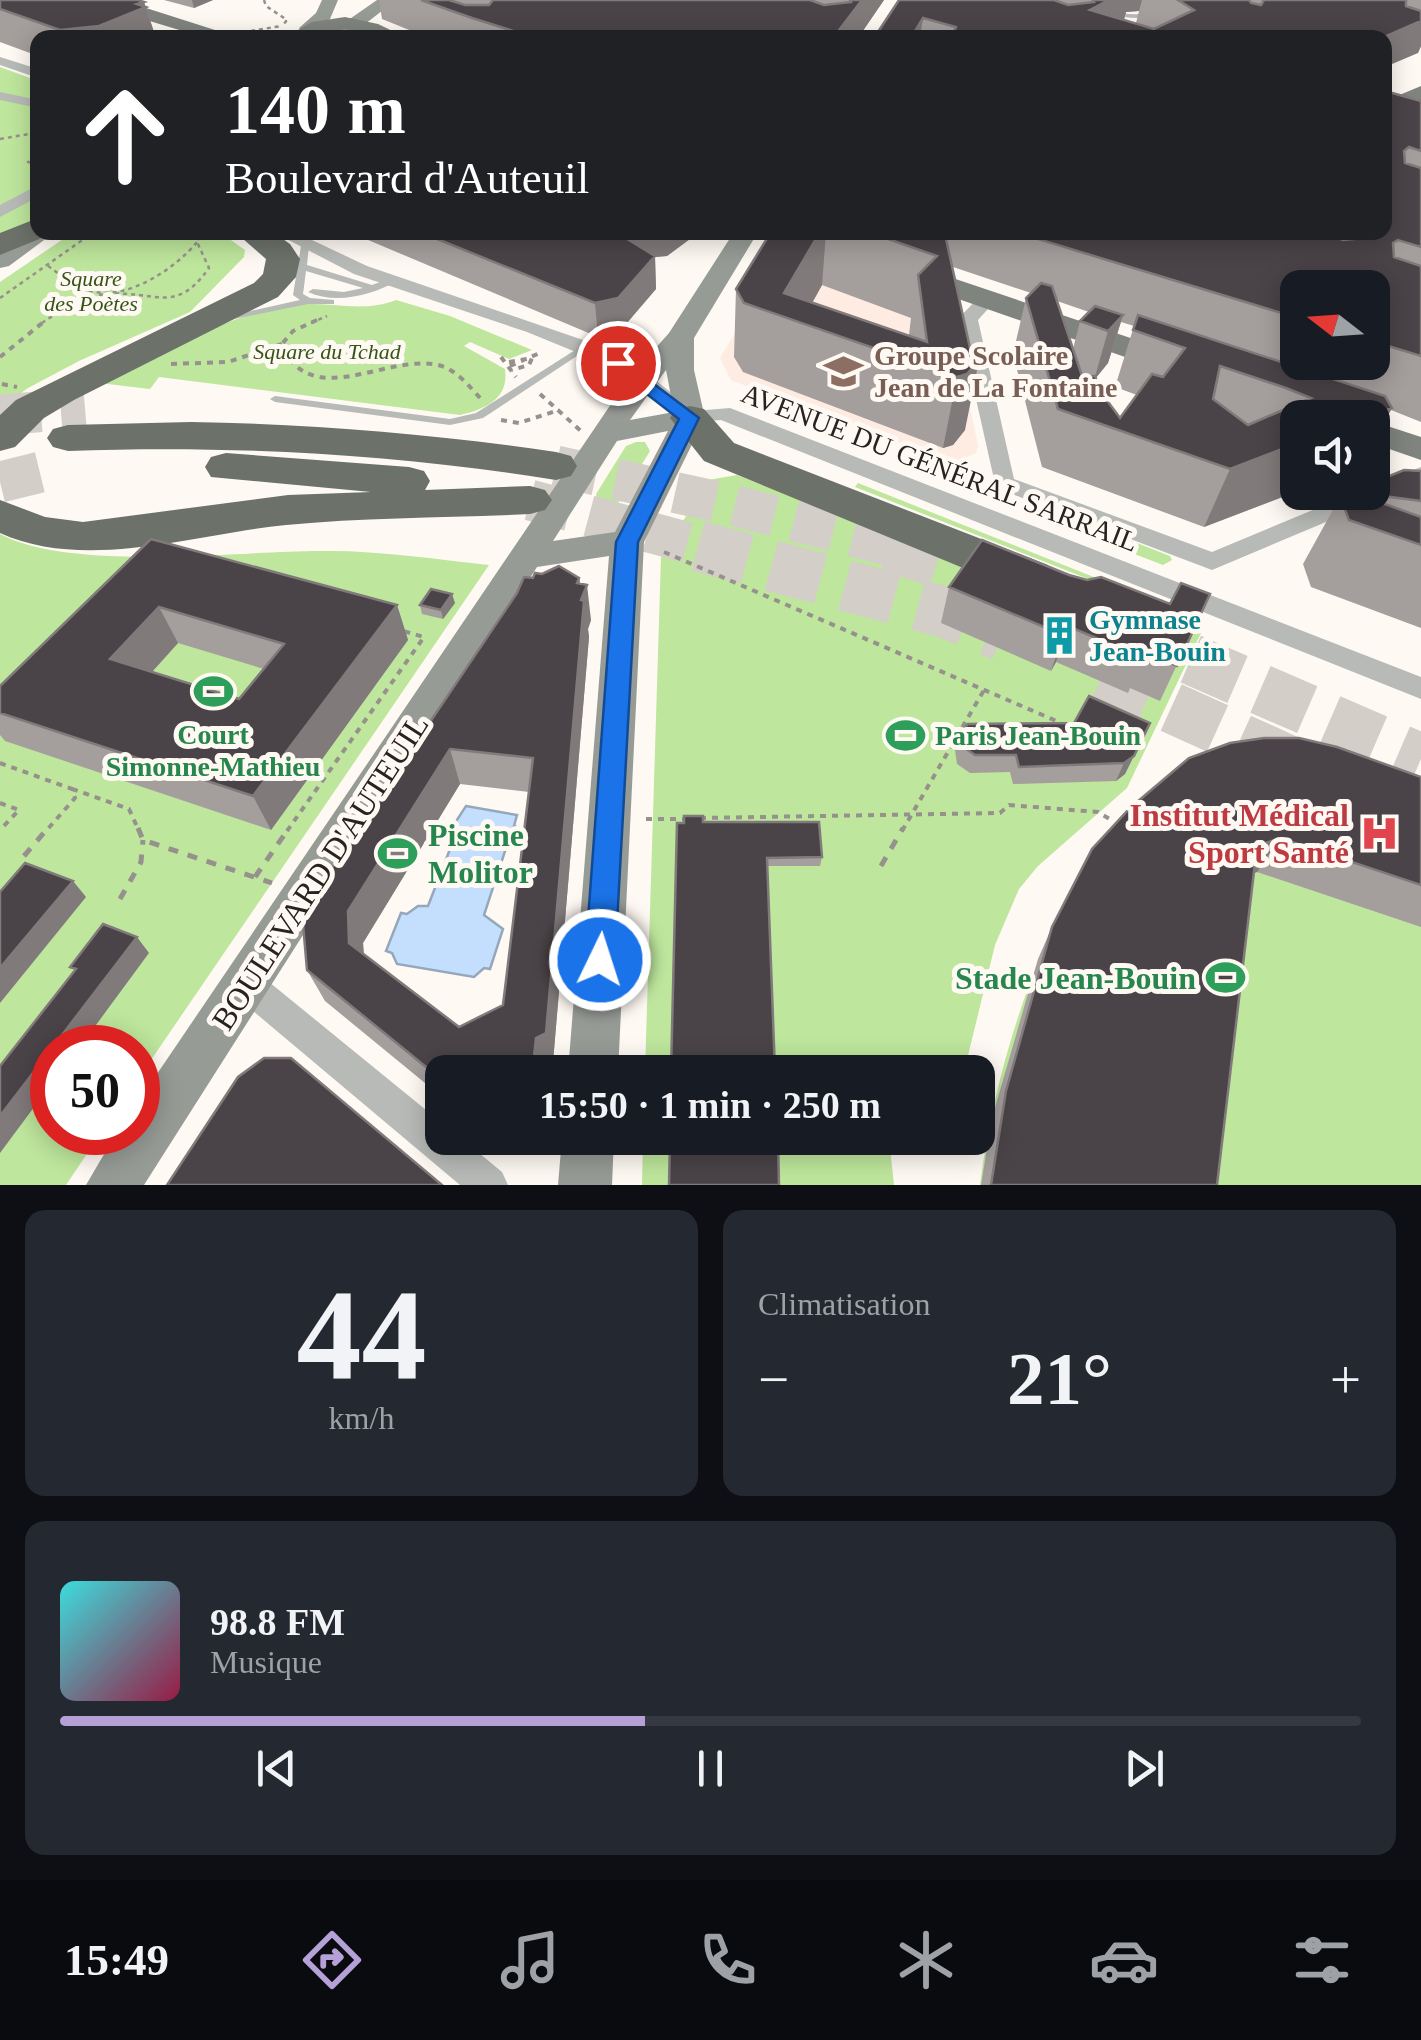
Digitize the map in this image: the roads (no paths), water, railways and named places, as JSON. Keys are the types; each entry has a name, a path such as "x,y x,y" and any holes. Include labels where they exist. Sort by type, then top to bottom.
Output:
{"highway":[{"path":"0,245 30,234"},
{"path":"0,438 36,405 259,296 279,278 281,255 261,240"},
{"path":"690,418 719,452 1076,595"},
{"path":"199,434 366,440 552,485 171,466 69,439 199,434"},
{"path":"0,515 38,532 83,537 288,510 552,485"}],"main road":[{"path":"112,7 199,30"},
{"path":"165,21 181,30"},
{"path":"1392,84 1421,70"},
{"path":"1392,107 1421,93"},
{"path":"879,262 1203,373"},
{"path":"1390,438 1421,449"}],"street":[{"path":"357,0 384,4"},
{"path":"276,30 324,16 330,1"},
{"path":"353,30 384,4"},
{"path":"0,61 30,71"},
{"path":"0,96 30,102"},
{"path":"0,212 30,195"},
{"path":"0,262 30,238"},
{"path":"295,240 618,363 690,418"},
{"name":"BOULEVARD D'AUTEUIL","path":"112,1185 526,557 552,485 680,338 741,240"},
{"path":"978,513 1004,484 968,319 988,299"},
{"path":"595,1055 646,547 690,418 680,370 680,338"},
{"name":"AVENUE DU GÉNÉRAL SARRAIL","path":"690,418 723,413 1421,688"},
{"path":"596,435 690,418"},
{"path":"1192,598 1212,560 1421,474"},
{"name":"AVENUE DU GÉNÉRAL SARRAIL","path":"1004,484 1212,560"},
{"path":"552,485 588,521 646,547"},
{"path":"526,557 646,547"},
{"path":"246,984 490,1185"},
{"path":"585,1185 587,1155"}],"lane":[{"path":"1092,0 1111,14 1125,18 1161,14"},
{"path":"306,246 296,291 331,302"},
{"path":"302,267 374,288"},
{"path":"192,328 310,296 328,297 394,280"},
{"path":"275,399 450,422 479,416 583,348"}],"water":[{"path":"466,806 517,815 514,826 519,828 516,840 509,839 484,915 503,929 490,969 484,968 474,977 397,964 392,953 386,951 401,913 428,906 457,831 451,829"}],"tunnel":[{"path":"0,415 85,408"},
{"path":"556,466 732,505 898,548"},
{"path":"0,482 53,469"},
{"path":"530,500 708,548"},
{"path":"698,546 944,612 1002,636"},
{"path":"889,546 1022,590"},
{"path":"1121,629 1421,759"},
{"path":"1102,676 1421,821"}],"place":[{"name":"Groupe Scolaire Jean de La Fontaine","path":"844,371"},
{"name":"Gymnase Jean-Bouin","path":"1059,635"},
{"name":"Court Simonne-Mathieu","path":"213,691"},
{"name":"Paris Jean-Bouin","path":"905,735"},
{"name":"Institut Médical Sport Santé","path":"1379,833"},
{"name":"Piscine Molitor","path":"398,853"},
{"name":"Stade Jean-Bouin","path":"1226,978"}],"park label":[{"name":"Square des Poètes","path":"91,290"},
{"name":"Square du Tchad","path":"327,351"}]}
